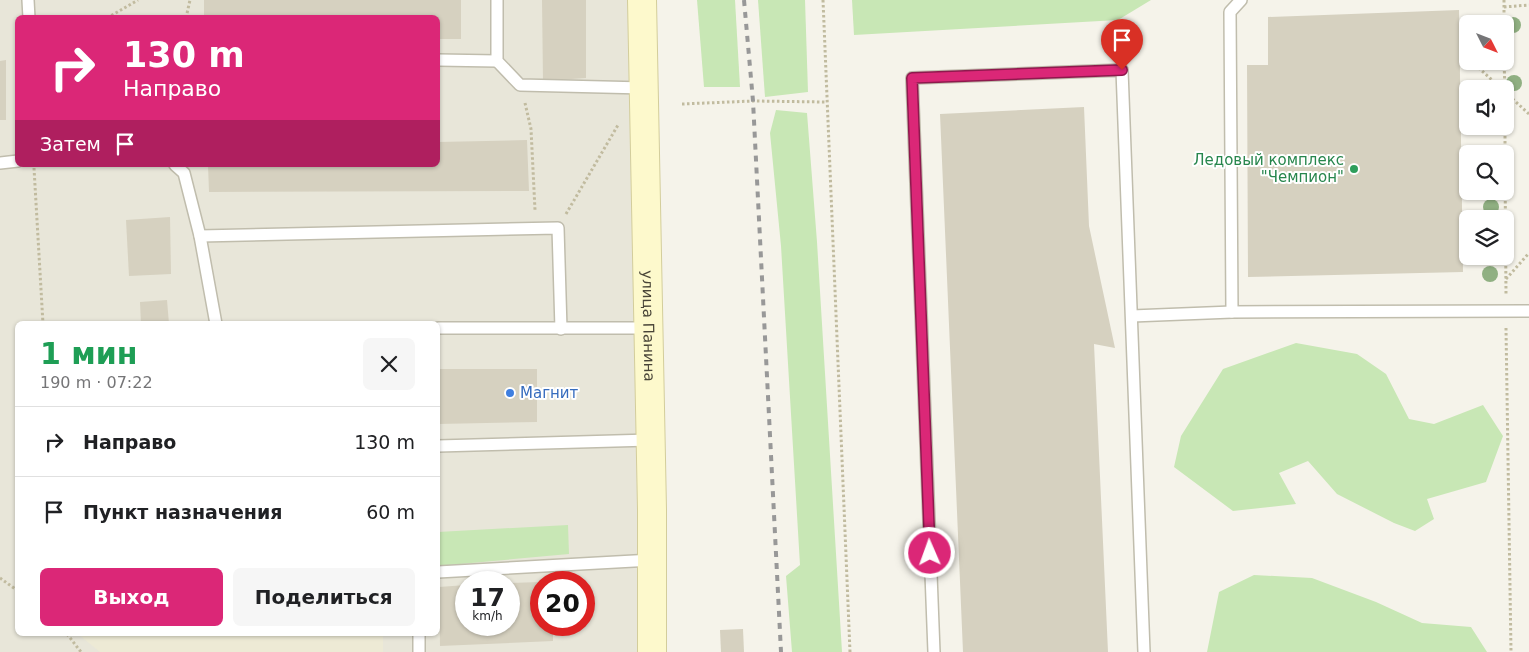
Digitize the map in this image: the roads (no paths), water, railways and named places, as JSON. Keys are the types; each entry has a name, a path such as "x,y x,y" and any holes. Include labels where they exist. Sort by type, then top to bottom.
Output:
{"street":[{"name":"улица Панина","path":"642,0 652,652"}],"lane":[{"path":"28,0 30,15"},
{"path":"497,0 497,61 520,85 644,88"},
{"path":"1232,312 1230,12 1241,0"},
{"path":"440,60 497,61"},
{"path":"934,652 912,78 1122,70 1144,652"},
{"path":"0,162 15,161"},
{"path":"176,167 184,173 200,236 215,321"},
{"path":"200,236 558,228 561,328"},
{"path":"1132,316 1232,312 1529,311"},
{"path":"440,328 648,328"},
{"path":"440,446 650,440"},
{"path":"440,572 652,560"},
{"path":"419,636 419,652"}],"railway":[{"path":"744,0 753,101 781,652"}],"place":[{"name":"Ледовый комплекс \"Чемпион\"","path":"1354,169"},
{"name":"Магнит","path":"510,393"}]}
